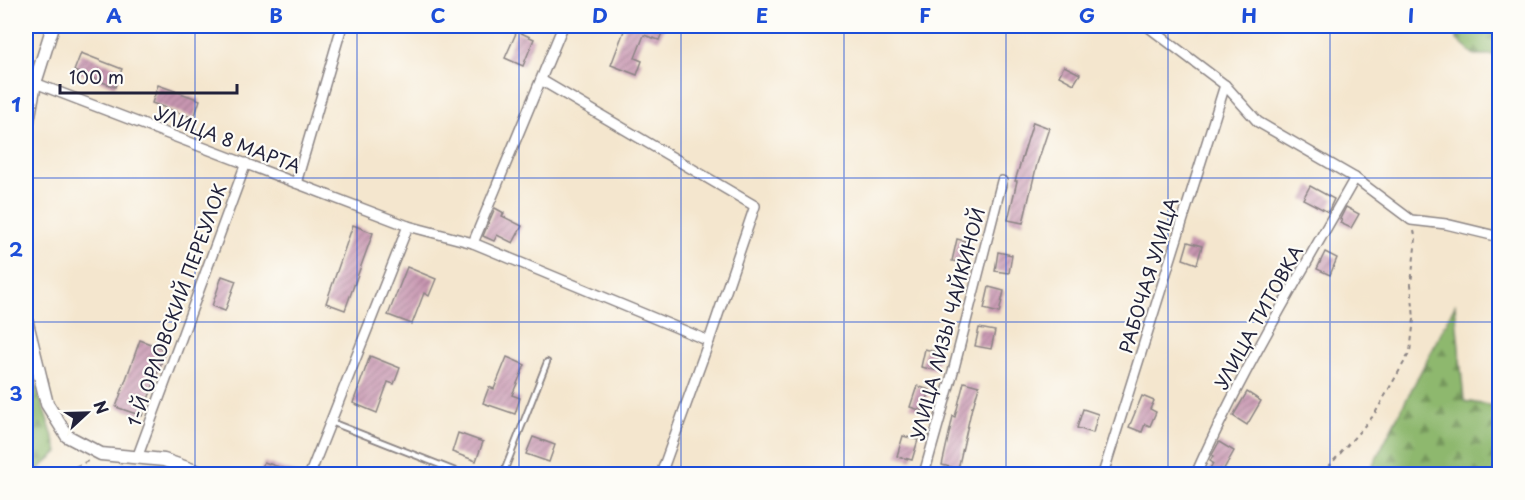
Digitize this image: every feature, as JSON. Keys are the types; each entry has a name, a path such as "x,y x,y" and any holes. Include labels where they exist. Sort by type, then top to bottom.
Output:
{"street":[{"path":"26,132 36,83 53,26"},
{"path":"296,183 342,26"},
{"path":"473,243 563,26"},
{"path":"1147,26 1225,85 1258,123 1355,178 1411,220 1446,224 1500,237"},
{"path":"541,80 755,206 661,474"},
{"name":"УЛИЦА 8 МАРТА","path":"36,83 408,226 473,243 709,341"},
{"name":"РАБОЧАЯ УЛИЦА","path":"1103,474 1225,85"},
{"name":"1-Й ОРЛОВСКИЙ ПЕРЕУЛОК","path":"137,458 246,164"},
{"name":"УЛИЦА ТИТОВКА","path":"1196,474 1216,428 1251,362 1355,178"},
{"name":"УЛИЦА ЛИЗЫ ЧАЙКИНОЙ","path":"924,474 1002,181"},
{"path":"310,474 408,226"},
{"path":"26,319 47,404 67,436 101,454 164,460 204,474"}],"lane":[{"path":"504,474 548,362"},
{"path":"331,422 463,474"}],"path":[{"path":"1323,474 1374,415 1410,352 1414,318 1411,284 1416,238 1411,220"},
{"path":"59,474 101,454"}],"green space":[{"path":"1457,26 1499,26 1499,55 1474,55 1457,40"},
{"path":"1455,305 1464,401 1499,407 1499,474 1368,474"},
{"path":"26,355 58,452 33,474 26,448"}],"building":[{"path":"622,26 665,26 659,40 644,35 635,58 642,61 637,75 611,65 625,28"},
{"path":"517,31 534,39 523,66 505,58"},
{"path":"81,53 122,69 115,87 74,71"},
{"path":"1064,66 1080,74 1074,84 1059,76"},
{"path":"158,85 200,100 194,118 152,103"},
{"path":"1033,122 1049,128 1037,164 1023,223 1008,220 1017,181 1015,181"},
{"path":"1310,186 1334,199 1328,212 1303,199"},
{"path":"1346,207 1359,214 1351,228 1340,223"},
{"path":"495,208 504,213 502,216 522,226 513,243 497,235 494,241 483,236"},
{"path":"353,225 373,233 345,310 326,303"},
{"path":"957,239 969,242 964,263 952,261"},
{"path":"1188,242 1202,246 1197,264 1183,259"},
{"path":"998,252 1012,255 1009,273 995,271"},
{"path":"1325,252 1337,258 1330,275 1317,269"},
{"path":"407,267 436,279 429,296 424,293 412,324 388,315"},
{"path":"222,276 236,281 225,311 212,306"},
{"path":"989,287 1004,291 999,313 984,309"},
{"path":"979,328 995,331 991,349 975,346"},
{"path":"140,340 166,350 142,416 116,407"},
{"path":"925,349 940,353 935,370 921,367"},
{"path":"370,356 400,368 394,384 388,382 377,413 353,403"},
{"path":"507,357 525,365 512,395 520,398 515,414 483,403 489,387 494,389"},
{"path":"964,382 979,386 958,469 942,465 953,416 955,417"},
{"path":"917,386 930,390 923,411 910,407"},
{"path":"1247,392 1261,401 1247,425 1233,416"},
{"path":"1142,396 1154,401 1150,409 1156,412 1150,426 1145,424 1142,432 1129,427"},
{"path":"1083,409 1098,414 1093,433 1077,428"},
{"path":"458,433 483,442 476,461 452,452"},
{"path":"903,436 918,440 912,460 897,456"},
{"path":"533,437 555,445 549,462 526,454"},
{"path":"1219,442 1234,451 1221,474 1207,474 1213,463 1210,461 1212,455"},
{"path":"264,462 297,473 297,474 260,474"}]}
